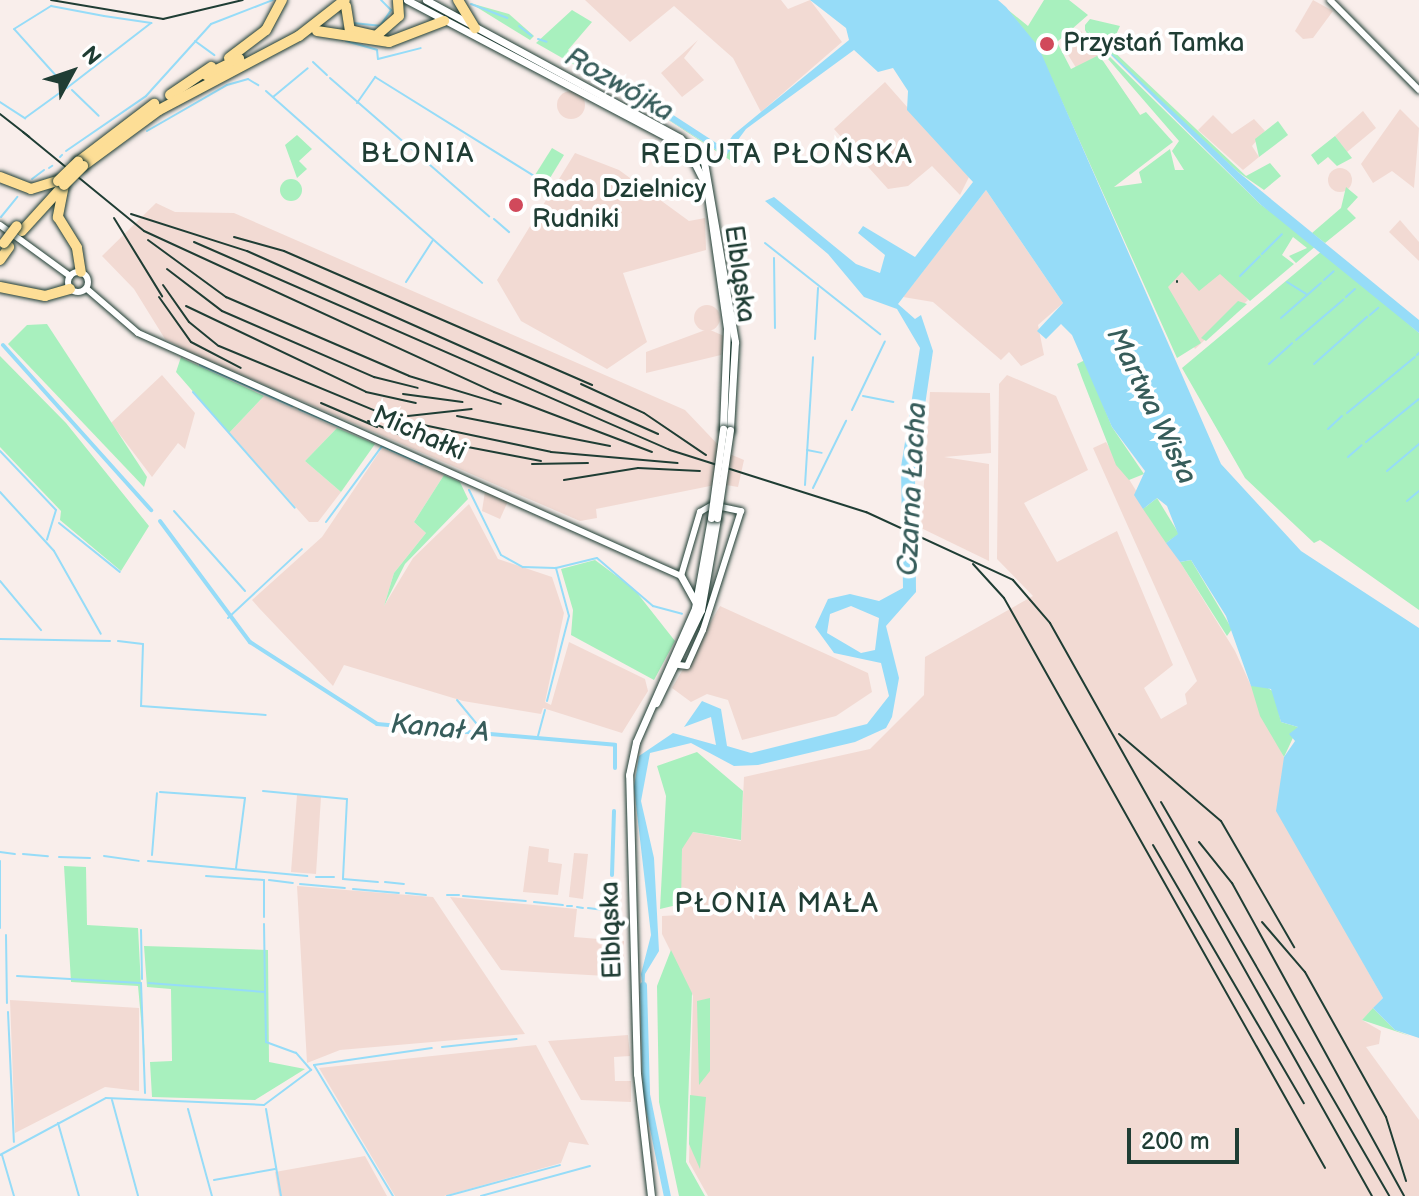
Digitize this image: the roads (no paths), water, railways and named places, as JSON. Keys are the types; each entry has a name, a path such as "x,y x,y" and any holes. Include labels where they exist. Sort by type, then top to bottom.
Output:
{"highway":[{"path":"0,260 5,246 20,228 81,164 170,95 251,45 277,13 282,0"},
{"path":"344,2 350,30 376,36 399,16 398,0"},
{"path":"458,0 475,28"},
{"path":"170,95 344,2"},
{"path":"243,64 317,31 344,2"},
{"path":"81,164 169,103 310,30 344,2"},
{"path":"317,31 389,42 444,21"},
{"path":"0,177 31,189 61,183"},
{"path":"61,183 58,217 77,248 75,274"},
{"path":"0,287 45,296 70,289"}],"main road":[{"name":"Elbląska","path":"407,0 667,137 697,165 729,348 727,430"},
{"name":"Elbląska","path":"426,0 680,138 704,162 735,342 727,430 705,598 683,665 648,714"},
{"name":"Elbląska","path":"651,1196 645,1149 628,790 648,714 696,603 714,518"},
{"path":"681,576 696,603"},
{"path":"689,591 700,589"},
{"path":"705,598 714,601"}],"street":[{"path":"1330,0 1419,90"},
{"path":"0,225 75,274 87,289"},
{"path":"75,274 70,289 87,289"},
{"name":"Michałki","path":"87,289 138,333 681,576"},
{"name":"Elbląska","path":"681,576 700,512 712,505 741,511 714,601 683,665"}],"water":[{"name":"Martwa Wisła","path":"810,0 998,0 1006,7 1038,46 1221,464 1301,551 1419,628 1419,1038 1395,1030 1373,1008 1383,998 1276,811 1284,757 1295,741 1289,734 1298,727 1281,722 1271,689 1251,686 1226,616 1191,560 1180,562 1166,543 1178,534 1167,506 1157,498 1143,509 1134,495 1145,471 1112,427 1072,335 1061,324 1046,339 1037,331 1063,303 986,190 898,304 915,319 921,315 933,351 915,473 916,592 886,626 899,678 892,717 886,728 855,742 758,765 734,766 691,743 650,753 641,801 654,858 659,951 645,974 644,999 641,974 651,935 634,787 639,756 673,733 716,745 711,717 684,727 702,701 721,709 727,746 751,753 867,724 889,696 881,663 834,653 815,627 828,599 850,594 879,601 903,588 901,467 920,348 897,309 864,297 828,254 765,201 774,197 856,264 880,273 885,255 858,233 863,226 915,257 973,182 907,110 908,91 893,68 878,72 854,50 746,129 726,156 612,84 645,84 664,109 724,148 733,135 849,40 846,28","holes":["851,606 879,618 875,650 861,653 827,633 830,614"]},
{"path":"1086,30 1238,172 1419,320 1419,333 1260,204"}],"waterway":[{"path":"66,151 146,96 211,24 273,0"},
{"path":"353,23 380,26 391,10 381,0"},
{"name":"Rozwójka","path":"471,4 507,18"},
{"path":"51,6 104,16 151,23 67,88 14,29 51,6"},
{"name":"Rozwójka","path":"519,26 532,36"},
{"name":"Rozwójka","path":"538,39 547,42"},
{"path":"195,41 214,55"},
{"path":"346,41 377,50 378,59 421,48"},
{"path":"313,62 327,75"},
{"name":"Rozwójka","path":"576,62 612,82"},
{"path":"273,97 308,68"},
{"path":"357,103 375,77 545,183"},
{"path":"330,78 489,216"},
{"path":"147,131 227,85 248,79 258,85"},
{"path":"0,102 25,118 65,89"},
{"path":"72,90 99,116"},
{"path":"266,91 482,283"},
{"path":"32,179 44,170"},
{"path":"1,217 17,197"},
{"path":"494,219 509,232"},
{"path":"1262,254 1282,234"},
{"path":"406,282 433,240"},
{"path":"765,243 880,334"},
{"path":"1240,276 1260,256"},
{"path":"774,258 775,328"},
{"path":"1324,280 1334,271"},
{"path":"1287,282 1306,294"},
{"path":"1281,318 1321,283"},
{"path":"815,339 818,288"},
{"path":"1346,297 1355,289"},
{"path":"1296,340 1343,300"},
{"path":"1370,315 1378,308"},
{"path":"1314,364 1367,317"},
{"path":"852,410 885,341"},
{"path":"1269,364 1292,343"},
{"name":"Kanał A","path":"3,345 151,510"},
{"path":"805,485 813,357"},
{"path":"1347,413 1415,357"},
{"path":"200,365 292,406"},
{"path":"193,392 295,508"},
{"path":"863,396 893,402"},
{"path":"1366,442 1419,399"},
{"path":"299,409 341,427"},
{"path":"1328,429 1342,416"},
{"path":"813,488 846,421"},
{"path":"1387,471 1419,444"},
{"path":"1348,457 1362,445"},
{"path":"326,522 382,446 422,464"},
{"path":"807,450 822,453"},
{"path":"0,451 56,510 47,540"},
{"path":"469,490 501,555 523,567 555,568"},
{"path":"1407,501 1419,491"},
{"path":"0,492 54,551 101,634"},
{"path":"174,511 245,591"},
{"name":"Kanał A","path":"160,521 250,642 377,724 615,745 615,768"},
{"path":"59,523 120,572"},
{"path":"228,618 302,549"},
{"path":"547,701 569,616 556,568 597,558 653,606 682,614"},
{"path":"0,581 41,630"},
{"path":"0,639 110,641"},
{"path":"118,641 143,644 141,706 266,715"},
{"path":"457,700 485,734"},
{"path":"538,736 545,710"},
{"path":"263,791 347,799 343,879 378,882"},
{"path":"160,792 245,798 236,868"},
{"path":"152,855 157,793"},
{"name":"Kanał A","path":"612,875 614,811"},
{"path":"0,852 15,854"},
{"path":"23,854 48,856"},
{"path":"104,856 139,861"},
{"path":"59,857 90,858"},
{"path":"0,861 0,928"},
{"path":"148,861 307,876"},
{"path":"206,876 264,880 264,917"},
{"path":"316,877 334,877"},
{"path":"269,880 293,883"},
{"path":"385,882 404,884"},
{"path":"300,884 345,888"},
{"path":"353,889 399,893"},
{"path":"406,893 426,895"},
{"path":"447,895 459,895"},
{"path":"463,896 526,901"},
{"path":"534,902 563,905"},
{"path":"567,906 572,906"},
{"path":"577,907 583,908"},
{"path":"588,908 612,911"},
{"path":"264,924 265,991"},
{"path":"141,930 142,979"},
{"path":"6,935 7,1003"},
{"path":"17,976 141,983 145,1093"},
{"path":"0,1155 106,1098 264,1105 311,1070 296,1053 266,1042 265,992 148,983"},
{"name":"Czarna Łacha","path":"643,985 646,1094 667,1196"},
{"path":"8,1012 14,1142"},
{"path":"442,1047 517,1039"},
{"path":"393,1196 314,1065 432,1048"},
{"path":"112,1100 138,1196"},
{"path":"188,1109 212,1196"},
{"path":"266,1109 281,1196"},
{"path":"58,1123 79,1196"},
{"path":"2,1155 14,1196"},
{"path":"447,1196 560,1165"},
{"path":"481,1196 590,1166"},
{"path":"214,1180 275,1169"}],"railway":[{"path":"51,0 163,19 243,0"},
{"path":"0,114 29,137"},
{"path":"23,132 144,231 494,392 652,452"},
{"path":"131,214 247,251 658,434"},
{"path":"114,218 162,296"},
{"path":"234,237 284,251 592,385"},
{"path":"148,240 226,297 409,376 501,404"},
{"path":"194,242 670,450 866,512 1013,580 1050,623 1372,1196"},
{"path":"167,269 222,311 374,377 418,388"},
{"path":"163,285 189,322 219,346 395,419 551,452 678,463"},
{"path":"159,297 191,342 241,368"},
{"path":"186,306 366,392 416,403"},
{"path":"581,384 644,413 706,455"},
{"path":"403,394 462,402"},
{"path":"321,403 377,427"},
{"path":"408,416 472,409"},
{"path":"457,416 610,446"},
{"path":"368,421 445,454"},
{"path":"431,440 541,461"},
{"path":"532,464 588,463"},
{"path":"564,480 638,468 700,471"},
{"path":"973,564 1004,598 1325,1168"},
{"path":"1119,734 1221,821 1294,947"},
{"path":"1161,802 1389,1196"},
{"path":"1199,842 1232,883 1404,1196"},
{"path":"1153,845 1304,1103"},
{"path":"1262,922 1305,972 1386,1117 1406,1181"}],"place":[{"name":"Przystań Tamka","path":"1047,44"},
{"name":"Rada Dzielnicy Rudniki","path":"516,205"}],"district":[{"name":"BŁONIA","path":"418,154"},
{"name":"REDUTA PŁOŃSKA","path":"777,155"},
{"name":"PŁONIA MAŁA","path":"777,904"}]}
